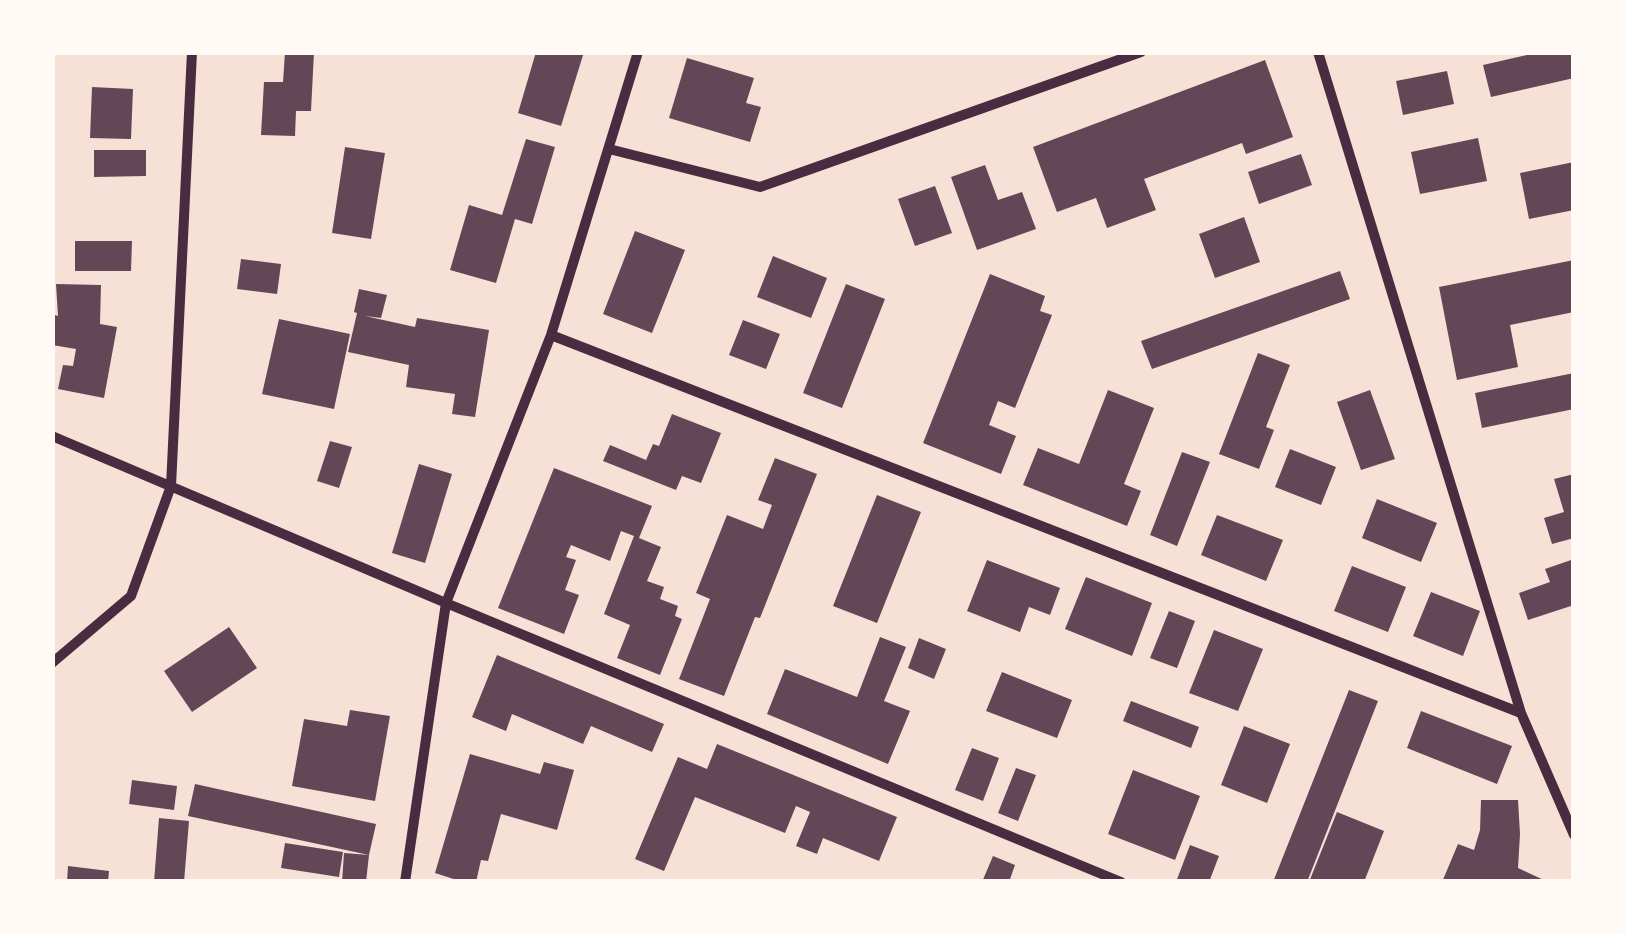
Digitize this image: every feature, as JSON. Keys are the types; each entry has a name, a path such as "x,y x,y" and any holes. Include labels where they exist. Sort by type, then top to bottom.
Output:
{"street":[{"path":"52,663 131,596 171,486 192,52"},
{"path":"405,882 446,603 552,335 638,52"},
{"path":"609,149 760,187 1141,52"},
{"path":"1318,52 1521,713 1574,835"},
{"path":"552,335 1521,713"},
{"path":"52,436 1121,882"}],"building":[{"path":"285,52 314,52 311,111 296,111 295,136 261,135 264,82 283,82"},
{"path":"536,52 584,52 561,126 518,113"},
{"path":"1540,52 1574,52 1574,78 1491,97 1483,65"},
{"path":"687,58 754,78 746,103 761,107 750,142 669,118"},
{"path":"1265,60 1293,137 1246,154 1242,143 1144,179 1156,210 1107,228 1096,198 1057,212 1033,147"},
{"path":"1447,71 1454,104 1403,115 1396,81"},
{"path":"92,87 133,89 131,139 90,138"},
{"path":"1478,138 1487,181 1420,194 1411,152"},
{"path":"526,139 555,147 532,224 515,219 496,283 450,270 469,205 502,215"},
{"path":"345,147 385,153 371,239 332,233"},
{"path":"94,150 146,150 146,176 94,177"},
{"path":"1301,154 1312,185 1259,204 1248,172"},
{"path":"1574,162 1574,210 1529,219 1520,173"},
{"path":"985,165 998,200 1022,192 1036,229 977,250 951,177"},
{"path":"935,186 952,233 915,246 898,199"},
{"path":"1244,217 1260,262 1215,278 1199,234"},
{"path":"635,231 685,250 652,333 603,314"},
{"path":"75,241 132,241 131,271 75,271"},
{"path":"773,256 827,278 811,318 757,297"},
{"path":"241,259 281,264 277,294 237,289"},
{"path":"1574,260 1574,312 1510,325 1518,367 1457,380 1439,287"},
{"path":"1340,271 1350,299 1152,369 1141,341"},
{"path":"990,274 1045,296 1040,311 1052,315 1015,408 998,401 989,425 1016,436 1001,474 923,443"},
{"path":"56,284 101,285 100,324 117,327 104,398 58,389 63,365 73,366 76,349 52,345 52,314 58,316"},
{"path":"846,284 885,299 842,408 803,393"},
{"path":"359,289 387,295 381,318 365,316 415,327 417,318 489,330 475,417 452,414 455,394 406,387 409,365 348,352"},
{"path":"279,319 350,334 334,409 262,394"},
{"path":"743,320 780,334 766,369 729,355"},
{"path":"1258,353 1290,365 1266,427 1274,430 1259,469 1219,454"},
{"path":"1574,373 1574,409 1482,428 1475,393"},
{"path":"1108,390 1154,408 1124,484 1141,491 1127,526 1023,485 1038,448 1079,464"},
{"path":"1370,390 1395,459 1361,470 1337,402"},
{"path":"672,414 721,433 701,483 682,476 676,490 603,461 610,445 646,460 653,444 659,446"},
{"path":"330,441 352,447 339,488 317,481"},
{"path":"1290,449 1336,467 1321,505 1275,487"},
{"path":"1182,452 1210,462 1177,546 1150,535"},
{"path":"775,458 817,474 760,618 755,617 724,696 679,679 710,599 696,593 727,515 763,529 772,505 758,500"},
{"path":"419,464 452,474 425,563 392,553"},
{"path":"554,468 652,506 639,538 661,547 647,581 664,587 660,599 678,606 675,616 682,619 660,675 617,658 630,625 604,614 634,536 621,531 610,561 571,545 566,557 576,560 565,590 579,595 564,634 498,608"},
{"path":"1574,474 1574,538 1552,544 1544,518 1564,512 1554,479"},
{"path":"877,495 921,512 877,623 833,606"},
{"path":"1377,499 1437,523 1421,562 1362,538"},
{"path":"1217,515 1283,540 1266,581 1201,555"},
{"path":"1574,559 1574,605 1528,620 1519,593 1550,582 1545,569"},
{"path":"987,560 1060,588 1050,615 1029,607 1020,632 967,611"},
{"path":"1352,566 1406,587 1388,632 1334,611"},
{"path":"1086,577 1152,603 1132,656 1065,629"},
{"path":"1431,592 1480,611 1463,656 1413,636"},
{"path":"1169,611 1195,621 1177,668 1150,658"},
{"path":"229,627 257,668 192,712 164,671"},
{"path":"1214,630 1263,649 1238,711 1189,693"},
{"path":"880,637 906,647 884,701 910,711 888,764 767,714 785,669 857,697"},
{"path":"919,638 946,649 934,679 908,668"},
{"path":"497,655 664,724 652,752 591,726 583,744 512,714 506,731 472,717"},
{"path":"1002,672 1072,700 1057,738 986,711"},
{"path":"1349,690 1378,701 1307,882 1273,882"},
{"path":"1131,701 1199,727 1191,748 1123,721"},
{"path":"350,710 390,716 375,801 292,786 304,719 347,726"},
{"path":"1421,711 1512,746 1497,784 1407,748"},
{"path":"1244,726 1290,744 1267,803 1221,785"},
{"path":"717,744 897,817 879,861 823,838 817,854 796,846 810,812 796,806 785,833 695,797 664,871 635,859 678,757 707,769"},
{"path":"972,748 999,758 983,801 955,790"},
{"path":"470,754 540,774 544,762 574,770 557,830 501,814 488,861 481,860 476,882 463,882 435,873"},
{"path":"1016,768 1036,775 1018,821 998,813"},
{"path":"1133,770 1200,796 1175,860 1108,834"},
{"path":"132,780 177,786 174,810 129,804"},
{"path":"195,784 376,824 369,855 188,816"},
{"path":"1481,800 1518,800 1518,868 1548,882 1442,882 1458,844 1474,850 1480,830"},
{"path":"1337,812 1384,831 1364,882 1309,882"},
{"path":"159,818 189,821 184,882 154,882"},
{"path":"285,843 343,852 339,877 281,868"},
{"path":"1190,845 1219,856 1209,882 1176,882"},
{"path":"344,853 369,855 366,882 342,882"},
{"path":"993,856 1015,865 1009,882 982,882"},
{"path":"68,866 109,871 108,882 67,882"}]}
